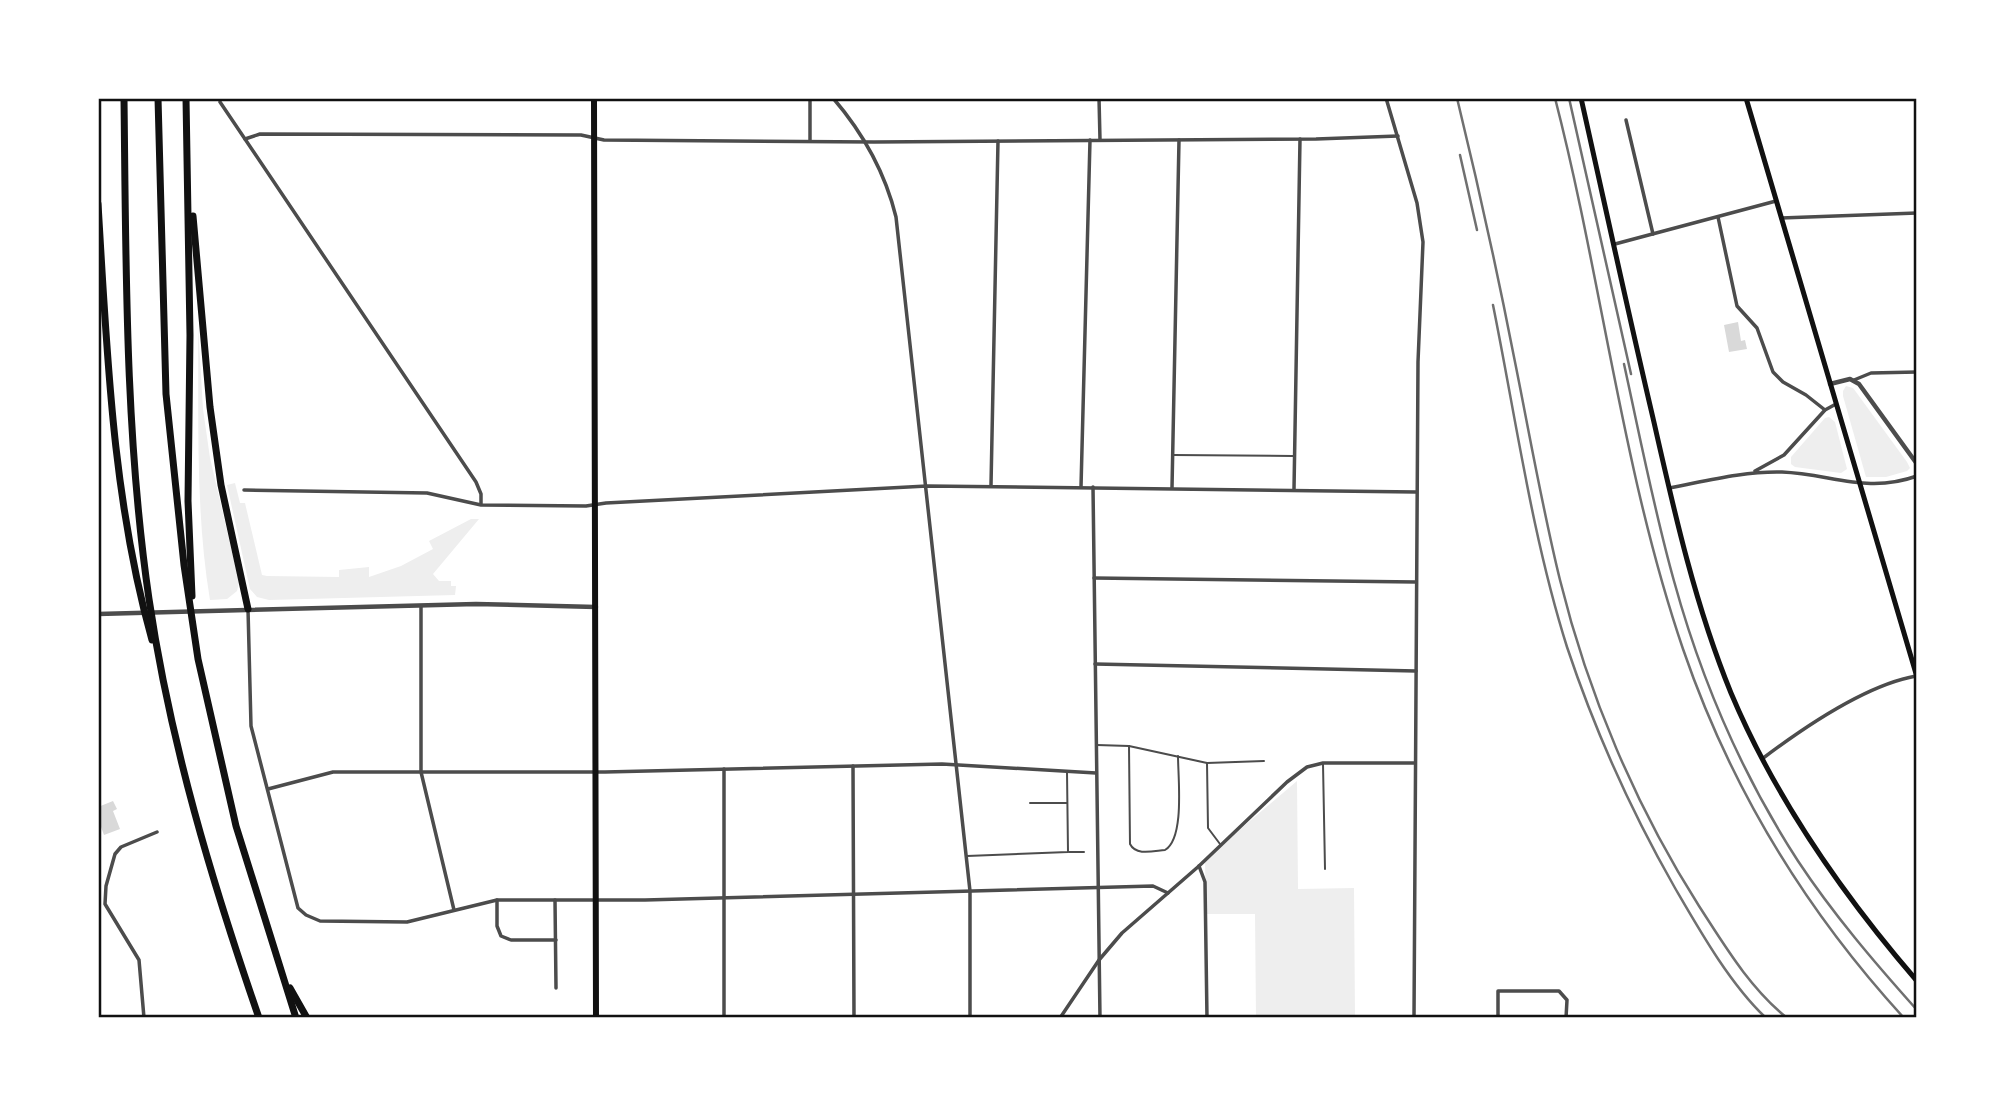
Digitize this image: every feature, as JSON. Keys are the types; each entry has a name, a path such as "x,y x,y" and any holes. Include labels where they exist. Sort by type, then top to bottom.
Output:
{"highway":[{"path":"124,98 135,461 149,598 162,676"},
{"path":"158,98 166,394 184,565 198,659 236,826 296,1018"},
{"path":"186,98 189,190 188,501 198,659"},
{"path":"189,190 210,407 221,485 248,609"},
{"path":"98,204 118,472 134,569 199,824 223,910 259,1018"},
{"path":"281,974 307,1018"}],"main road":[{"path":"594,98 596,1018"},
{"path":"1581,98 1669,488 1709,633 1732,694 1762,759 1795,818 1872,929 1917,981"},
{"path":"1746,98 1917,676"}],"street":[{"path":"810,98 810,142"},
{"path":"833,98 865,142 884,178 896,217 967,856 970,891 970,1018"},
{"path":"1099,98 1100,140"},
{"path":"1386,98 1418,203 1423,242 1416,492 1414,1018"},
{"path":"220,102 476,482 481,494 481,505"},
{"path":"1626,120 1653,234"},
{"path":"244,139 260,134 581,135 604,140 810,142 1398,136"},
{"path":"1294,489 1300,139"},
{"path":"1172,488 1179,140"},
{"path":"990,486 998,141"},
{"path":"1081,487 1090,141"},
{"path":"1615,244 1776,201"},
{"path":"1781,218 1917,213"},
{"path":"1718,217 1737,306 1757,328 1773,372 1783,382 1825,410"},
{"path":"1830,384 1846,379 1854,380 1871,373 1917,372"},
{"path":"1854,380 1917,464"},
{"path":"1754,472 1784,455 1825,410 1836,404"},
{"path":"1669,488 1754,472 1800,474 1859,484 1917,476"},
{"path":"244,490 427,493 481,505 595,505 927,486 1416,492"},
{"path":"1093,487 1100,1018"},
{"path":"1094,578 1416,582"},
{"path":"98,614 476,604 596,607"},
{"path":"421,606 421,772 454,910"},
{"path":"248,609 251,726 298,908 320,921 407,922 497,900 724,898 1153,886 1168,893"},
{"path":"1095,664 1416,671"},
{"path":"1762,759 1799,731 1861,697 1902,678 1917,676"},
{"path":"1060,1018 1099,960 1122,933 1199,866 1286,782 1307,767 1323,763 1415,763"},
{"path":"267,789 333,772 596,772 957,765 1096,773"},
{"path":"853,766 854,1018"},
{"path":"724,769 724,1018"},
{"path":"144,1018 139,960 105,904 106,886 115,854 121,848 157,832"},
{"path":"1199,866 1205,882 1207,1018"},
{"path":"497,900 497,926 500,936 511,940 555,940"},
{"path":"555,900 555,989"},
{"path":"98,905 105,904"},
{"path":"1498,1018 1498,991 1559,990 1567,1000 1566,1018"}],"lane":[{"path":"1173,455 1294,456"},
{"path":"1096,745 1129,746 1207,763 1265,761"},
{"path":"1129,746 1130,844 1133,849 1139,851 1165,850 1174,840 1178,822 1178,756"},
{"path":"1207,763 1208,828 1221,845"},
{"path":"1323,763 1325,869"},
{"path":"1067,771 1068,852"},
{"path":"1030,803 1067,803"},
{"path":"967,856 1084,852"}],"shaded area":[{"path":"1738,322 1741,341 1745,340 1747,349 1729,352 1724,325"},
{"path":"198,326 203,409 210,458 239,582 237,591 227,599 210,600 205,566 199,463"},
{"path":"1846,386 1853,388 1907,462 1910,468 1907,471 1886,477 1866,477 1843,396"},
{"path":"1829,417 1835,422 1847,469 1841,473 1795,467 1791,464 1791,457 1825,418"},
{"path":"235,483 240,503 245,503 262,575 267,576 339,577 339,570 369,567 369,577 401,566 433,549 429,541 471,519 479,519 433,574 439,581 451,581 451,586 456,586 455,595 269,600 257,597 250,589 227,485"},
{"path":"1297,781 1298,889 1354,888 1355,1018 1256,1018 1255,914 1206,914 1205,859"},
{"path":"113,801 117,809 113,811 120,829 104,835 98,819 98,807"}],"railway":[{"path":"1457,98 1494,259 1553,552 1571,623 1600,707 1616,749 1676,868 1738,965 1773,1006 1787,1018"},
{"path":"1555,98 1644,513 1683,649 1702,700 1748,798 1774,845 1835,934 1904,1018"},
{"path":"1569,98 1631,374"},
{"path":"1460,155 1477,230"},
{"path":"1493,305 1544,563 1567,647 1590,709 1629,800 1675,888 1728,973 1766,1018"},
{"path":"1624,364 1674,581 1697,654 1726,726 1759,795 1798,861 1855,938 1917,1010"}]}
